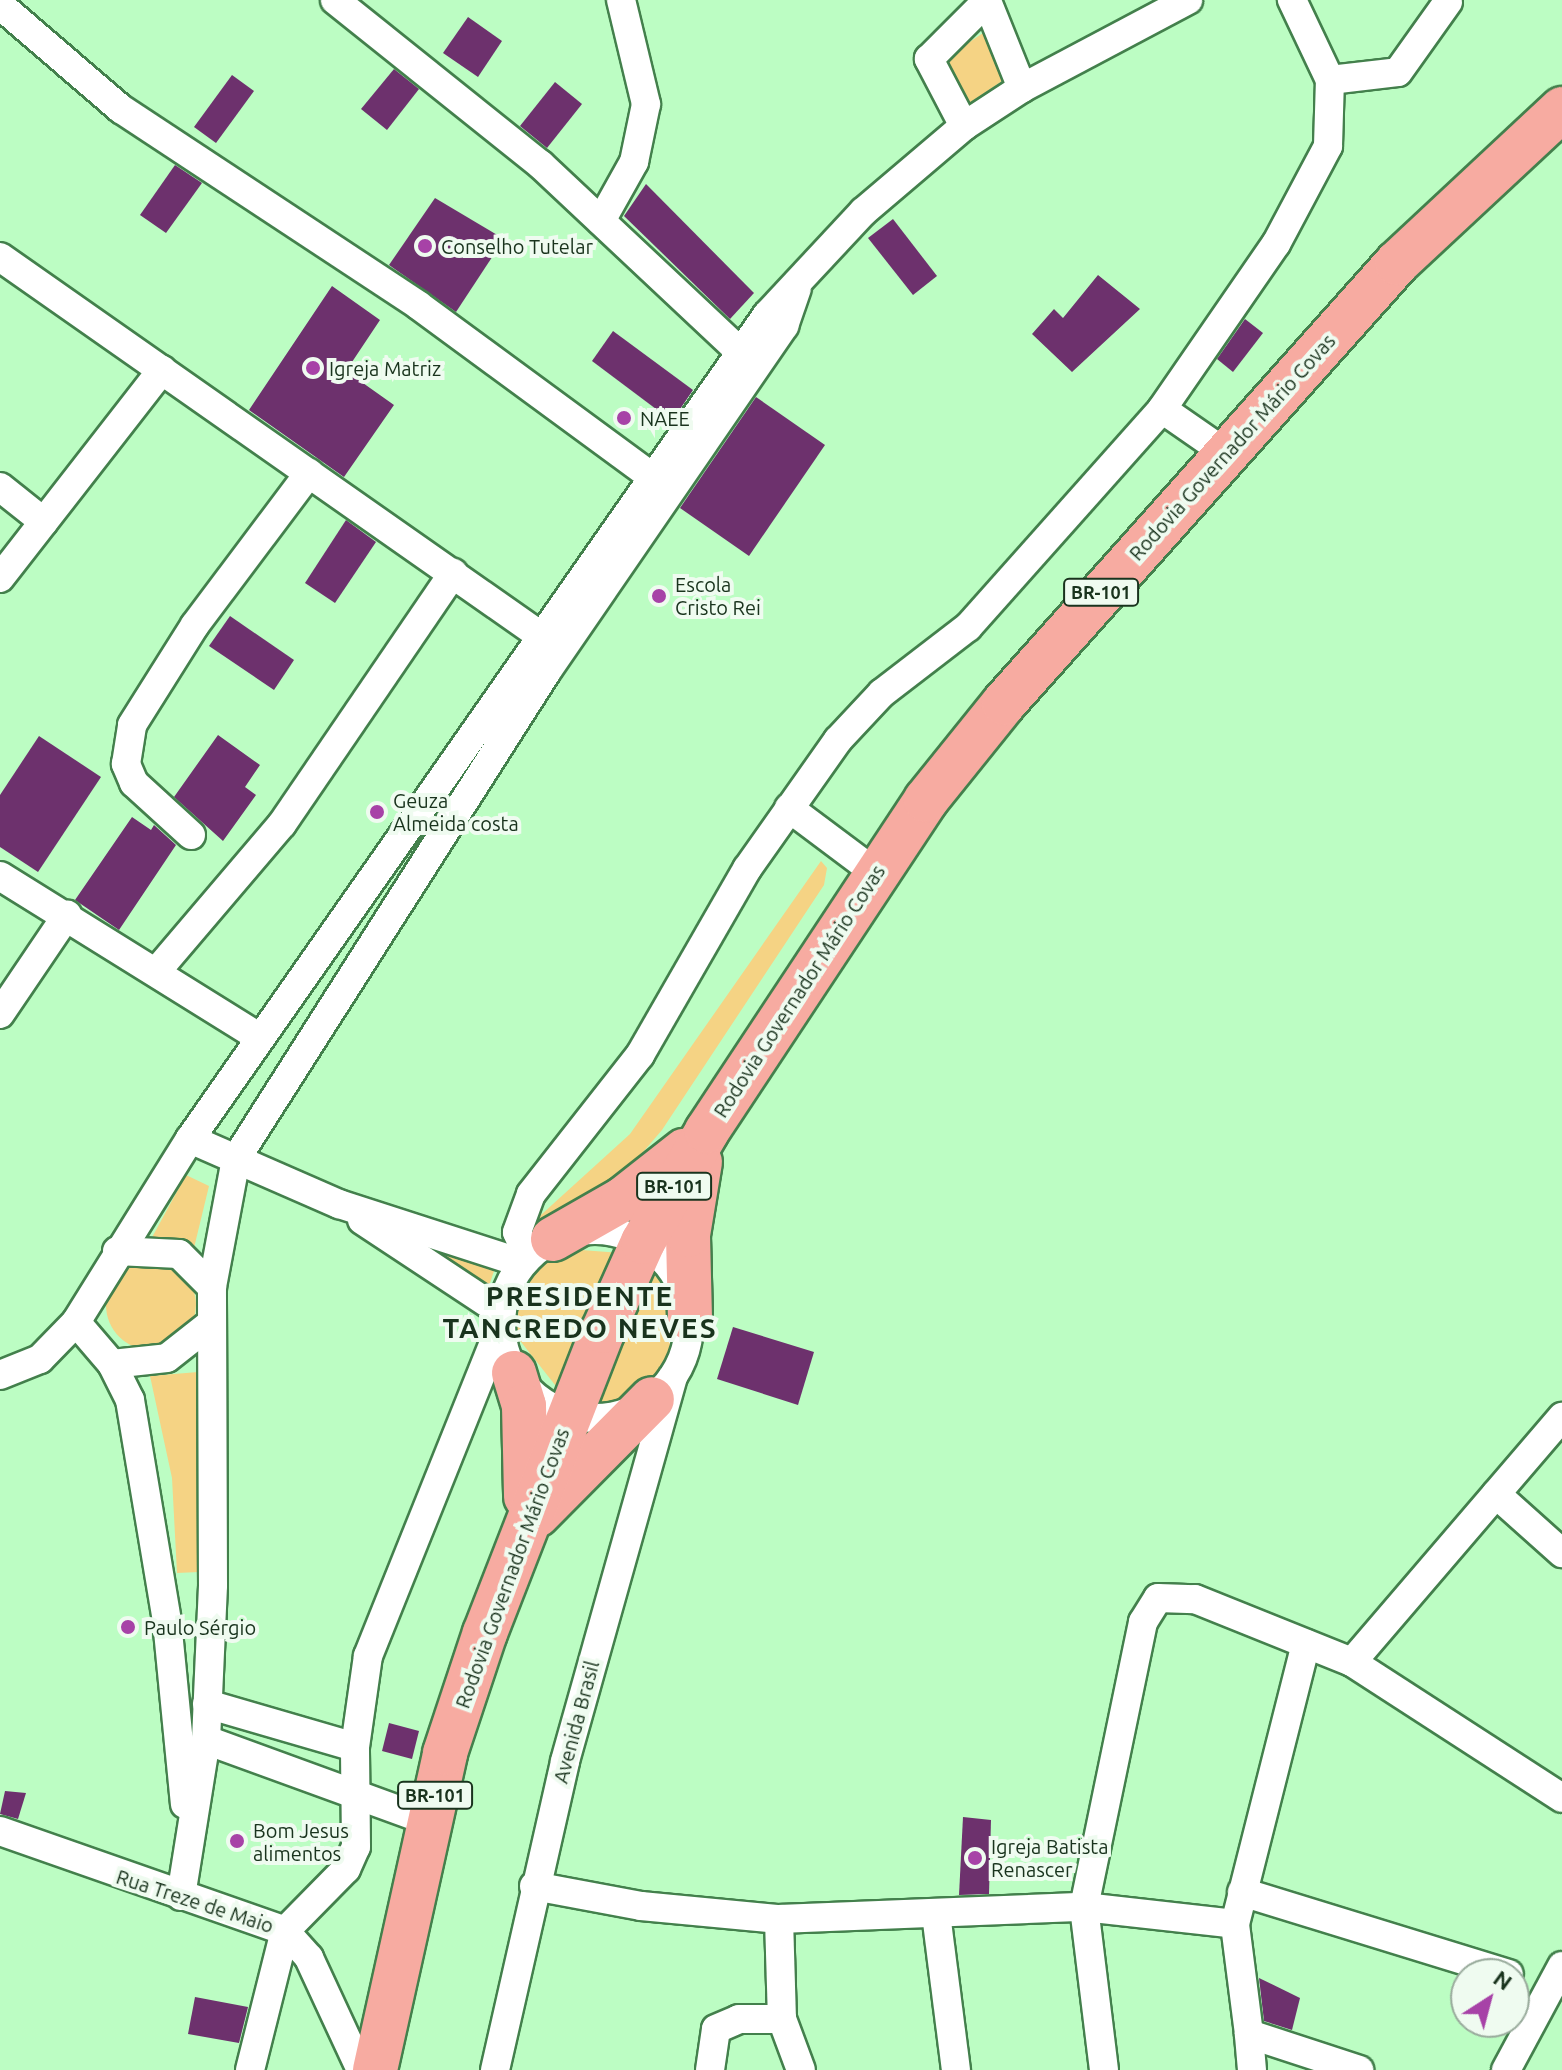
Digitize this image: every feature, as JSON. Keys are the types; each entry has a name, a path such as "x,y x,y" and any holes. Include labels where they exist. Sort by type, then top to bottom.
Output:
{"highway":[{"name":"Rodovia Governador Mário Covas","path":"379,2063 445,1753 568,1414 643,1242 707,1131 876,873 1004,703 1397,263 1562,109"},
{"path":"534,1253 623,1199 707,1131"},
{"path":"690,1318 688,1235 707,1131"},
{"path":"514,1373 524,1406 525,1529"},
{"path":"525,1529 663,1388"}],"street":[{"path":"335,0 481,114 601,221 740,352"},
{"path":"601,221 634,162 646,104 621,0"},
{"path":"964,126 929,59 986,0 1022,88"},
{"path":"181,1896 188,1830 206,1740 213,1585 212,1287 236,1159 614,550 651,476 740,352 863,212 964,126 1022,88 1188,0"},
{"path":"534,1253 517,1232 521,1212 640,1055 789,808 861,713 968,627 1162,409 1315,180 1333,115 1330,80 1292,0"},
{"path":"1330,80 1398,72 1448,2"},
{"path":"0,5 121,109 418,305 651,476"},
{"path":"0,257 538,634"},
{"path":"2,1373 40,1359 76,1322 117,1251 190,1139 538,634 614,550 784,326 797,289"},
{"path":"0,578 162,370"},
{"path":"1162,409 1227,454"},
{"path":"191,835 134,783 126,764 132,725 195,625 309,473"},
{"path":"0,487 44,522"},
{"path":"156,972 282,824 453,573"},
{"path":"789,808 876,873"},
{"path":"0,876 260,1038"},
{"path":"0,1014 67,915"},
{"path":"330,940 358,959"},
{"path":"190,1139 339,1204 534,1253"},
{"path":"339,1204 500,1320 514,1373 535,1397 568,1414 597,1418 663,1388"},
{"path":"250,2070 285,1931 346,1869 358,1835 355,1747 360,1693 379,1623 500,1320 534,1253 583,1230 614,1231 643,1242 667,1262 690,1318"},
{"path":"117,1251 179,1254 212,1287"},
{"name":"Avenida Brasil","path":"495,2070 534,1886 663,1388 686,1349 690,1318"},
{"path":"76,1322 112,1364 130,1400 153,1525 188,1830"},
{"path":"112,1364 167,1358 210,1324"},
{"path":"1352,1662 1562,1417"},
{"path":"1496,1494 1562,1553"},
{"path":"1104,2070 1084,1907 1150,1607 1158,1598 1184,1597 1352,1662 1562,1798"},
{"path":"1252,2070 1235,1924 1306,1644"},
{"path":"207,1704 355,1747"},
{"path":"206,1740 429,1821"},
{"name":"Rua Treze de Maio","path":"0,1831 285,1931 309,1958 379,2063"},
{"path":"534,1886 641,1906 779,1919 1084,1907 1235,1924"},
{"path":"1242,1892 1457,1958"},
{"path":"936,1914 956,2070"},
{"path":"779,1919 782,2019 801,2070"},
{"path":"1506,2070 1558,1981 1530,1977"},
{"path":"710,2070 712,2040 722,2022 782,2019"},
{"path":"1249,2034 1359,2070"}],"shaded area":[{"path":"983,33 1011,75 965,106 937,64"},
{"path":"821,861 827,868 824,885 662,1130 620,1179 565,1219 531,1224 630,1134"},
{"path":"186,1175 209,1186 193,1252 150,1241"},
{"path":"386,1226 489,1265 494,1271 490,1283 485,1290"},
{"path":"568,1249 621,1253 559,1390 510,1328 510,1303 521,1278 539,1261"},
{"path":"151,1260 168,1264 183,1273 192,1288 196,1305 192,1322 183,1337 168,1346 151,1350 134,1346 119,1337 110,1322 106,1305 110,1288 119,1273 134,1264"},
{"path":"646,1266 673,1296 682,1324 677,1354 662,1379 617,1406 587,1401"},
{"path":"198,1372 199,1572 177,1573 172,1478 150,1376"}],"building":[{"path":"468,17 502,41 478,77 443,53"},
{"path":"394,69 419,89 387,130 361,109"},
{"path":"232,75 254,91 216,143 194,127"},
{"path":"555,82 582,104 547,148 520,126"},
{"path":"175,165 202,183 166,233 140,215"},
{"path":"646,184 754,293 730,319 624,216"},
{"path":"435,198 504,239 456,312 389,265"},
{"path":"893,219 937,276 913,295 868,238"},
{"path":"1098,275 1140,309 1072,372 1032,334 1054,309 1063,318"},
{"name":"Igreja Matriz","path":"332,286 380,320 346,371 394,405 344,477 249,410"},
{"path":"1245,319 1263,333 1233,372 1217,359"},
{"path":"613,331 693,390 672,421 592,361"},
{"path":"756,397 825,445 749,556 680,508"},
{"path":"346,520 376,542 335,603 305,583"},
{"path":"230,616 294,660 274,690 209,646"},
{"path":"218,735 260,765 245,787 256,795 223,841 174,797"},
{"path":"39,736 101,777 38,872 0,847 0,795"},
{"path":"132,817 151,830 154,825 176,845 119,930 75,900"},
{"path":"733,1327 814,1352 798,1405 717,1379"},
{"path":"389,1723 419,1731 412,1759 382,1751"},
{"path":"5,1791 26,1793 18,1819 0,1814"},
{"name":"Igreja Batista Renascer","path":"963,1817 991,1820 989,1894 959,1895"},
{"path":"1259,1978 1300,1998 1292,2030 1264,2021"},
{"path":"195,1997 248,2007 239,2043 188,2034"}],"place":[{"name":"Conselho Tutelar","path":"425,246"},
{"name":"Igreja Matriz","path":"313,368"},
{"name":"NAEE","path":"624,418"},
{"name":"Escola Cristo Rei","path":"659,596"},
{"name":"Geuza Almeida costa","path":"377,812"},
{"name":"Paulo Sérgio","path":"128,1627"},
{"name":"Bom Jesus alimentos","path":"237,1841"},
{"name":"Igreja Batista Renascer","path":"975,1858"}],"district":[{"name":"PRESIDENTE TANCREDO NEVES","path":"580,1312"}]}
